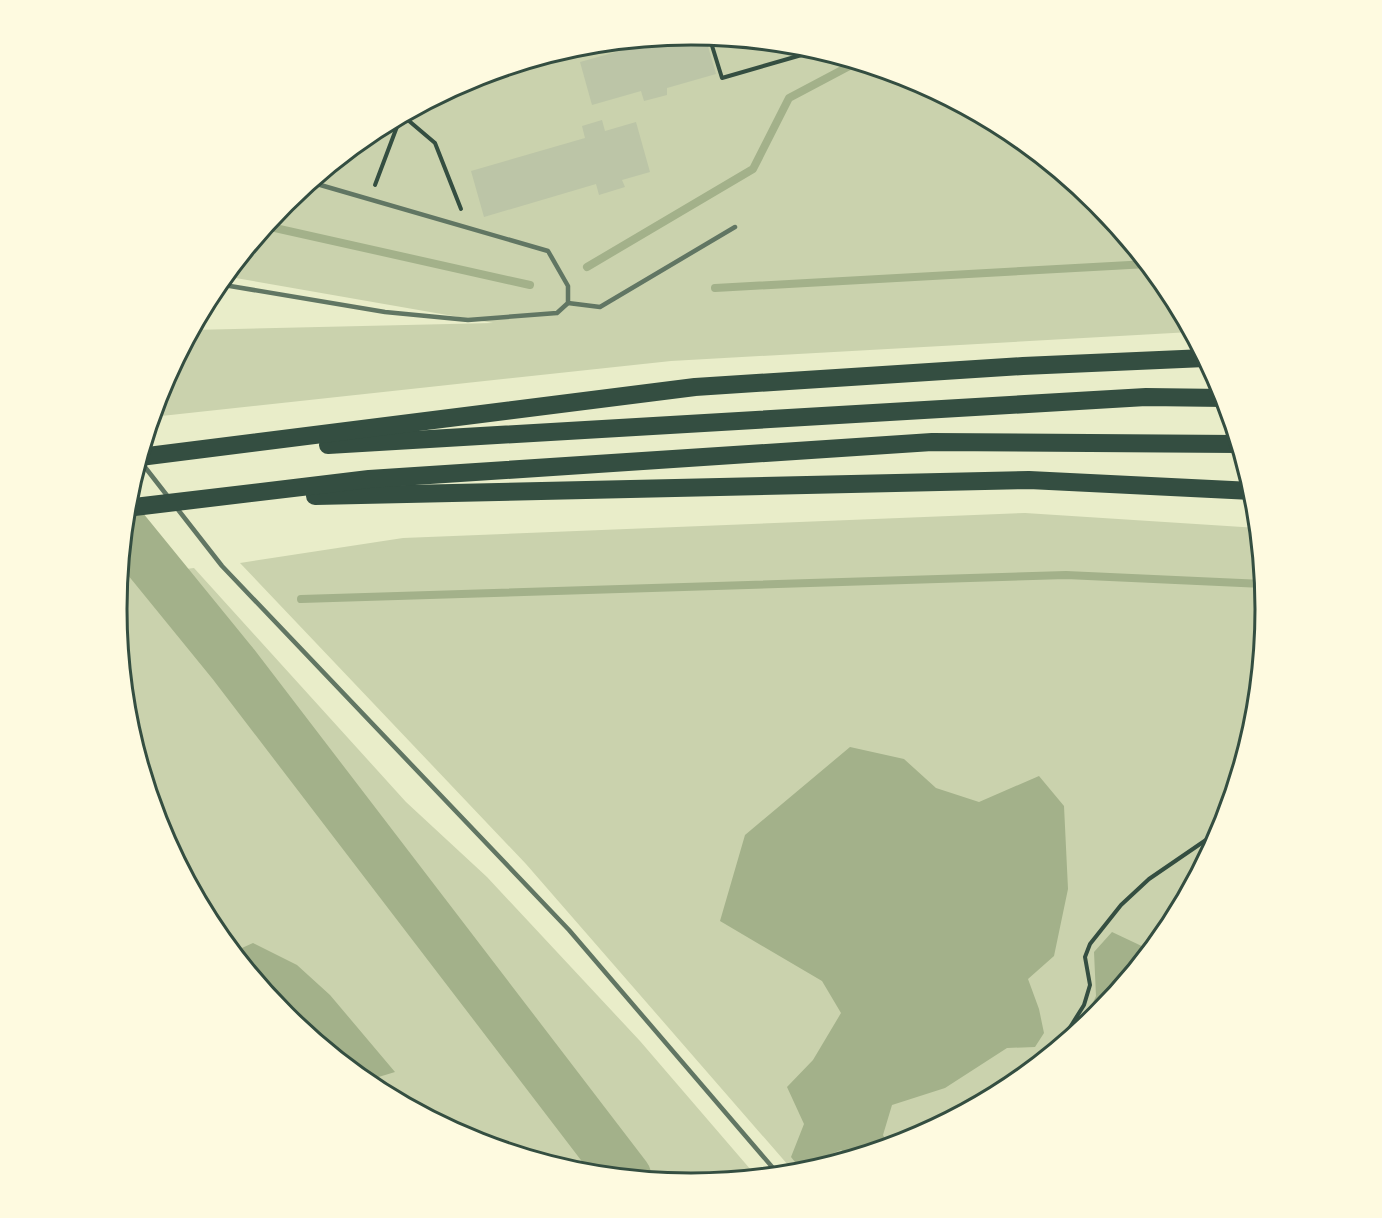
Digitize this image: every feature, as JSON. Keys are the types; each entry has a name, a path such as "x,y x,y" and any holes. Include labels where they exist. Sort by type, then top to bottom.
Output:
{"highway":[{"path":"148,456 694,387 1023,366 1196,358"},
{"path":"161,454 1134,397 1214,398"},
{"path":"137,507 369,479 932,442 1230,444"},
{"path":"205,499 1029,480 1242,490"}],"lane":[{"path":"229,286 385,312 468,320 557,313 568,303 568,286 548,250 319,185"},
{"path":"568,303 600,307 735,227"},
{"path":"145,466 222,566 569,930 772,1167"}],"path":[{"path":"712,46 722,78 799,56"},
{"path":"408,122 435,143 468,227"},
{"path":"370,200 396,129"},
{"path":"1071,1025 1084,1005 1090,985 1085,957 1090,944 1121,905 1149,879 1205,841"}],"shaded area":[{"path":"691,45 765,50 837,64 907,88 973,121 1034,162 1090,210 1138,266 1182,333 671,361 161,416 185,360 201,330 493,323 235,278 267,237 319,185 378,140 442,103 475,88 545,64 617,50"},
{"path":"1025,513 1249,527 1254,572 1254,646 1250,683 1236,755 1212,825 1197,858 1160,922 1115,981 1063,1033 1004,1078 940,1115 872,1143 837,1154 787,1164 526,864 240,563 403,538"},
{"path":"194,568 406,802 487,877 640,1041 751,1170 691,1173 617,1168 545,1154 510,1143 442,1115 378,1078 319,1033 292,1008 267,981 222,922 185,858 170,825 146,755 138,719 128,646 128,576"},
{"path":"850,747 904,759 936,788 979,802 1039,776 1064,806 1068,889 1054,956 1028,979 1039,1009 1044,1033 1035,1047 1007,1048 945,1088 892,1105 883,1135 885,1138 844,1152 841,1150 824,1157 796,1163 791,1157 804,1124 787,1087 813,1060 841,1013 822,981 720,921 745,835"},
{"path":"1112,932 1142,946 1091,1007 1096,996 1094,952"},
{"path":"253,943 297,965 330,995 395,1072 377,1077 319,1033 267,981 241,948"}],"building":[{"path":"708,45 716,74 667,88 667,95 644,101 641,91 592,105 580,62 627,49"},
{"path":"602,120 605,131 636,122 650,172 622,180 625,187 599,195 596,184 484,217 471,171 585,138 582,126"}],"waterway":[{"path":"587,267 753,169 789,98 847,67"},
{"path":"275,228 530,285"},
{"path":"715,288 1137,265"},
{"path":"132,539 234,665 619,1168"},
{"path":"301,599 1066,575 1254,584"},
{"path":"234,665 249,650"}]}
